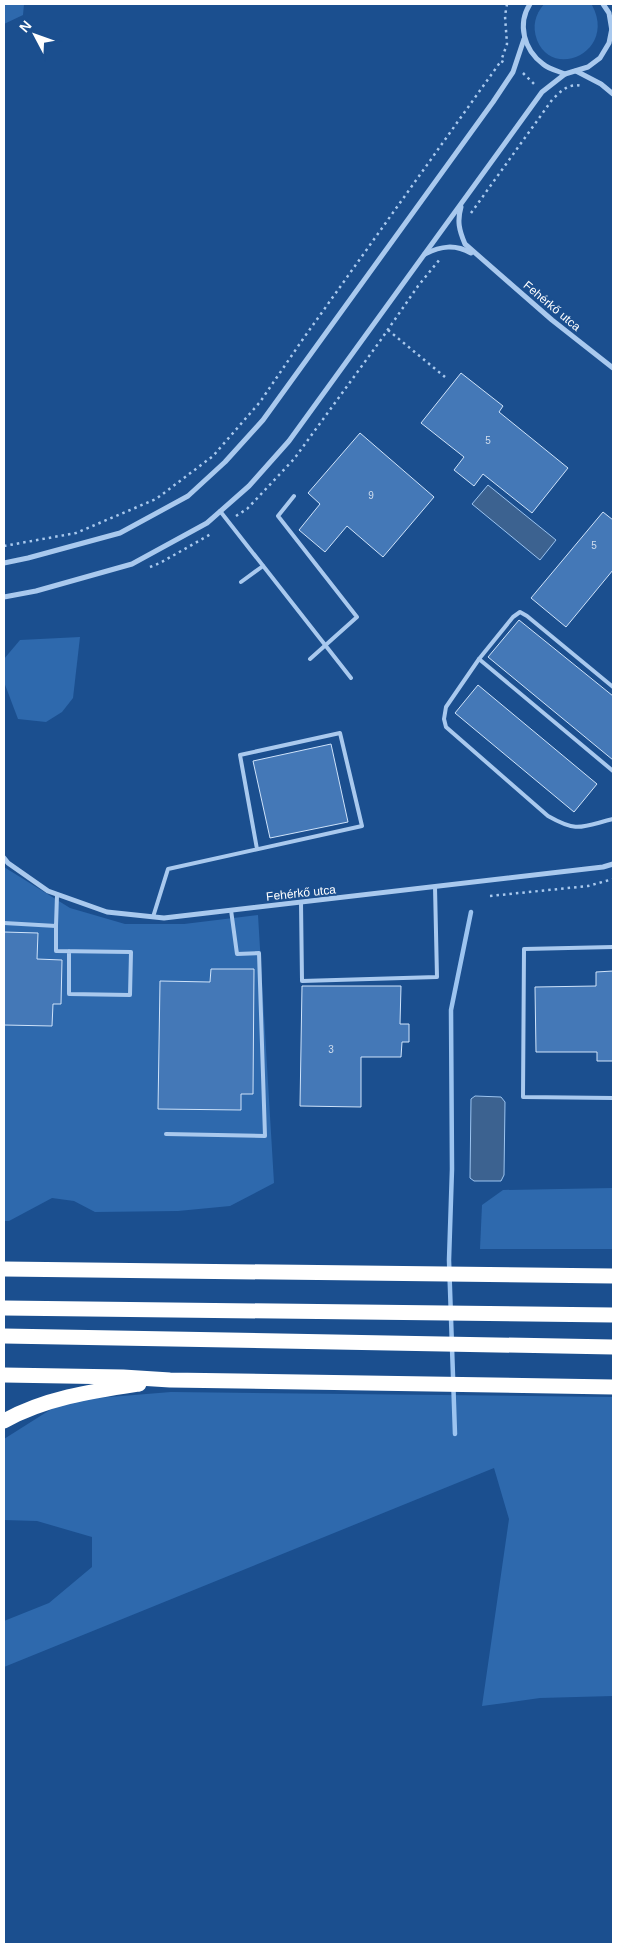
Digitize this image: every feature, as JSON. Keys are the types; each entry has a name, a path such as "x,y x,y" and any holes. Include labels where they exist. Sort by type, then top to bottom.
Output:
{"highway":[{"path":"4,1269 613,1276"},
{"path":"4,1308 613,1315"},
{"path":"4,1336 464,1346 613,1347"},
{"path":"4,1375 123,1376 170,1380 613,1387"},
{"path":"4,1421 22,1411 84,1392 170,1380"}],"street":[{"path":"4,563 120,533 188,496 225,462 263,420 513,72 524,39 523,24 529,4"},
{"path":"4,597 36,591 132,564 207,523 249,486 289,441 542,92 565,74 588,67 600,58 609,43 612,31 610,13 603,4"},
{"path":"524,39 531,53 544,66 565,74"},
{"path":"576,71 601,84 613,94"},
{"path":"463,201 458,218 460,232 465,244 479,257"},
{"path":"422,256 437,248 450,247 462,248 479,257"},
{"name":"Fehérkő utca","path":"479,257 552,320 613,368"},
{"name":"Fehérkő utca","path":"4,858 8,863 48,892 107,912 164,918 603,867 613,864"}],"lane":[{"path":"294,496 278,516 357,617 310,659"},
{"path":"220,511 351,678"},
{"path":"241,582 263,566"},
{"path":"613,687 520,612 512,616 479,659 446,707 444,719 446,727 548,816 564,825 578,828 613,819"},
{"path":"479,659 613,771"},
{"path":"153,917 168,869 362,826 340,732 240,756 257,849"},
{"path":"301,902 302,981 437,977 435,887"},
{"path":"57,895 56,951 70,951 131,952 130,994 69,994 70,951"},
{"path":"166,1134 265,1136 259,953 237,954 231,910"},
{"path":"4,923 56,926"},
{"path":"613,947 524,949 523,1097 613,1098"}],"path":[{"path":"4,546 76,532 156,499 213,456 260,402 308,331 500,61"},
{"path":"388,330 445,377"},
{"path":"490,896 588,886 613,879"}],"shaded area":[{"path":"4,4 24,4 23,15 4,24"},
{"path":"544,4 592,5 597,21 596,36 590,47 580,55 568,59 556,58 545,52 537,40 535,30 538,12"},
{"path":"488,485 556,540 540,560 472,504"},
{"path":"80,637 73,698 62,712 46,722 18,719 4,682 4,659 20,640"},
{"path":"4,867 70,908 125,924 184,924 258,915 274,1183 230,1206 178,1211 95,1212 74,1201 52,1198 9,1221 4,1221"},
{"path":"475,1096 501,1097 505,1102 504,1175 501,1181 474,1181 470,1178 471,1099"},
{"path":"613,1188 613,1249 480,1249 482,1205 503,1190"},
{"path":"171,1392 613,1397 613,1696 540,1698 482,1706 509,1519 494,1468 4,1667 4,1621 49,1603 92,1567 92,1537 37,1521 4,1520 4,1439 53,1408 85,1399"}],"building":[{"path":"461,373 503,406 499,412 568,468 532,513 483,474 474,486 454,470 464,457 421,423"},
{"path":"360,433 434,497 383,557 347,526 325,552 299,530 320,504 308,493"},
{"path":"603,512 613,520 613,570 566,627 531,598"},
{"path":"519,620 613,696 613,760 488,657"},
{"path":"478,685 597,784 574,812 455,713"},
{"path":"331,744 348,822 270,838 253,761"},
{"path":"4,932 38,933 37,959 62,960 61,1004 53,1004 52,1026 4,1025"},
{"path":"211,969 254,969 253,1094 241,1094 241,1110 158,1109 160,981 210,982"},
{"path":"613,971 613,1061 597,1061 597,1052 536,1052 535,987 596,986 596,972"},
{"path":"302,986 401,986 400,1024 409,1024 409,1042 402,1042 401,1057 361,1057 361,1107 300,1106"}],"waterway":[{"path":"455,1434 449,1260 452,1169 451,1010 471,912"}]}
